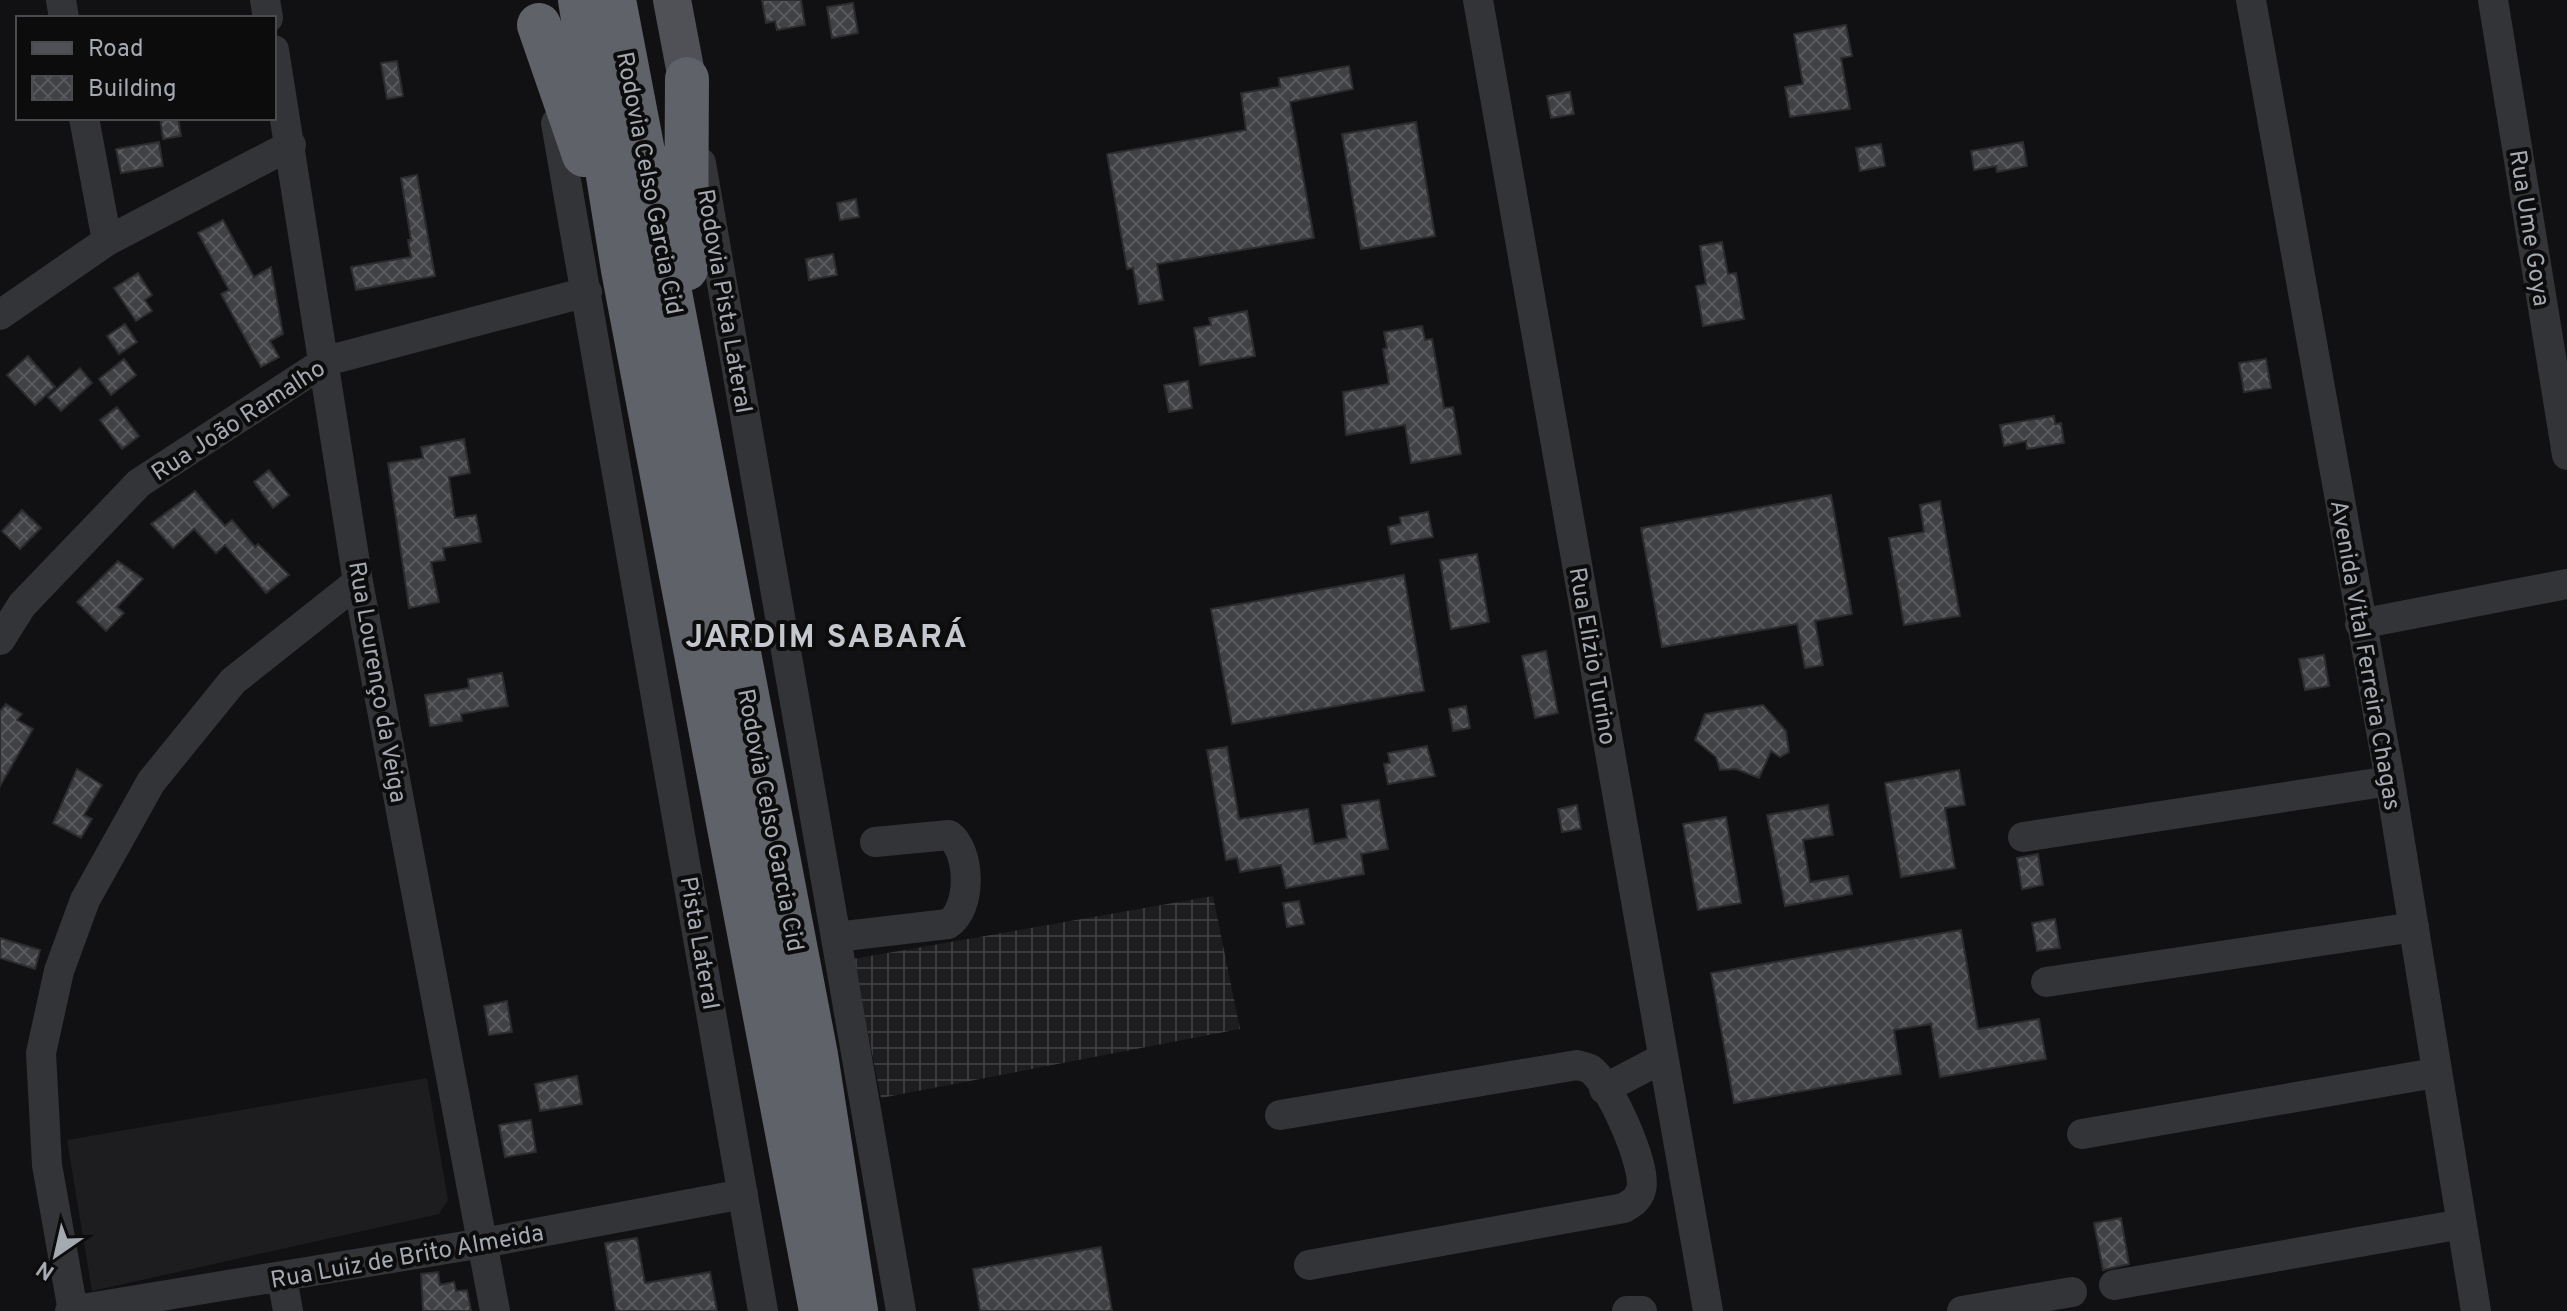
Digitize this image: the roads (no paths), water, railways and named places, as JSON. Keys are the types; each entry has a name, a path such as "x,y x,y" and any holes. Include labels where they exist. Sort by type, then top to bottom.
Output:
{"highway":[{"name":"Rodovia Celso Garcia Cid","path":"580,0 623,270 821,1311"},
{"name":"Rodovia Celso Garcia Cid","path":"614,0 816,1055 856,1311"},
{"path":"537,12 623,270"},
{"path":"685,367 687,79"}],"main road":[{"name":"Rodovia Pista Lateral","path":"672,0 687,79"}],"street":[{"name":"Rua Elizio Turino","path":"1478,0 1708,1311"},
{"name":"Avenida Vital Ferreira Chagas","path":"2251,0 2390,781 2476,1311"},
{"name":"Rua Ume Goya","path":"2493,0 2567,455"},
{"path":"537,12 587,292"},
{"name":"Rua Lourenço da Veiga","path":"276,61 326,361 358,582 495,1311"},
{"name":"Rodovia Pista Lateral","path":"687,79 836,937"},
{"path":"84,120 107,241"},
{"path":"0,315 107,241 291,145"},
{"name":"Rua João Ramalho","path":"0,640 22,605 139,483 326,361 587,292"},
{"name":"Pista Lateral","path":"587,292 763,1311"},
{"path":"72,1311 47,1165 41,1053 59,971 85,900 151,782 233,681 358,582"},
{"path":"2360,624 2567,584"},
{"path":"2023,837 2390,781"},
{"path":"875,842 949,835 956,840 962,854 964,901 960,912 948,924 836,937 901,1311"},
{"path":"2046,982 2414,927"},
{"path":"1604,1089 1663,1058"},
{"path":"1280,1115 1577,1065 1589,1068 1633,1139 1642,1187 1635,1202 1624,1208 1309,1265"},
{"path":"2082,1134 2435,1073"},
{"name":"Rua Luiz de Brito Almeida","path":"72,1311 483,1243 743,1194"},
{"path":"2114,1285 2462,1224"},
{"path":"282,1278 288,1311"},
{"path":"1962,1311 2072,1292"},
{"path":"1627,1311 1642,1311"}],"district":[{"name":"JARDIM SABARÁ","path":"827,636"}]}
